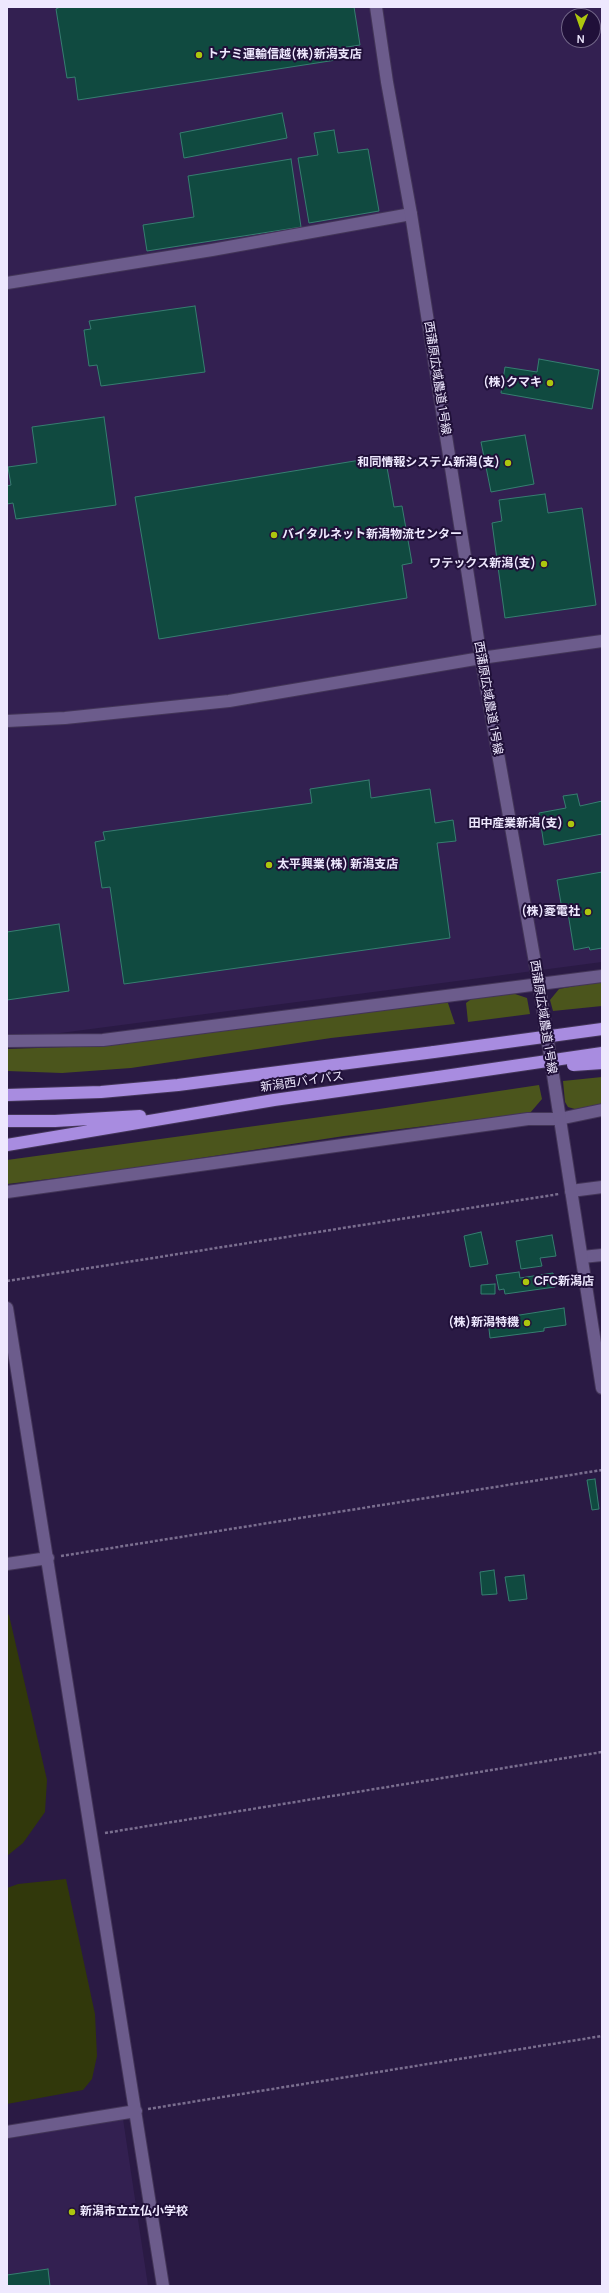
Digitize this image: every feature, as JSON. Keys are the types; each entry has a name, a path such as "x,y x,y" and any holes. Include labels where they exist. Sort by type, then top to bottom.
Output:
{"highway":[{"path":"535,1038 602,1024"},
{"name":"新潟西バイパス","path":"7,1095 101,1092 178,1085 434,1052 602,1028"},
{"name":"新潟西バイパス","path":"7,1145 274,1100 602,1054"},
{"path":"438,1077 602,1063"},
{"path":"7,1089 44,1094"},
{"path":"7,1121 55,1121 136,1116 274,1100"}],"street":[{"name":"西蒲原広域農道 1号線","path":"376,7 387,82 411,214 481,658 539,985 559,1120 599,1348 602,1388"},
{"path":"7,283 212,250 411,214"},
{"path":"7,721 65,718 229,701 481,658 602,640"},
{"path":"7,1041 103,1040 602,976"},
{"path":"7,1192 528,1119 559,1120 602,1110"},
{"path":"571,1191 602,1187"},
{"path":"582,1257 602,1255"},
{"path":"7,1308 163,2286"},
{"path":"7,1564 48,1558"},
{"path":"7,2132 136,2111"}],"path":[{"path":"7,1281 571,1191"},
{"path":"48,1558 602,1470"},
{"path":"92,1835 602,1752"},
{"path":"136,2111 602,2036"}],"shaded area":[{"path":"7,7 602,7 602,962 7,1040"},
{"name":"新潟市立立仏小学校","path":"123,2119 148,2286 7,2286 7,2139"}],"green space":[{"path":"602,981 602,1006 553,1011 550,1000 559,989"},
{"path":"509,992 527,998 530,1014 468,1022 466,1003 474,997"},
{"path":"447,1000 455,1024 331,1038 131,1068 62,1073 7,1071 7,1049 98,1046"},
{"path":"602,1077 602,1104 578,1110 568,1107 565,1102 563,1081"},
{"path":"539,1085 542,1099 530,1113 344,1136 116,1171 7,1184 7,1160 379,1109"},
{"path":"7,1614 9,1615 47,1780 45,1812 23,1843 7,1856"},
{"path":"66,1879 95,2014 97,2056 92,2079 83,2090 7,2104 7,1888 18,1884"}],"building":[{"name":"トナミ運輸信越(株)新潟支店","path":"60,7 354,7 360,45 334,49 336,60 78,100 75,77 67,78 56,9"},
{"path":"282,113 287,138 184,158 180,133"},
{"path":"334,130 338,153 368,149 379,211 309,223 298,158 318,155 314,133"},
{"path":"291,159 301,227 147,251 143,225 194,217 188,176"},
{"path":"195,306 205,372 101,386 97,365 89,366 84,330 91,329 89,321"},
{"name":"(株)クマキ","path":"539,359 599,370 592,409 501,393 505,367 537,372"},
{"path":"104,417 116,505 16,519 13,503 7,504 7,486 11,485 8,467 37,463 32,427"},
{"name":"和同情報システム新潟(支)","path":"525,435 534,484 491,492 481,442"},
{"name":"バイタルネット新潟物流センター","path":"385,456 394,507 402,506 412,563 402,565 407,598 159,639 135,497"},
{"name":"ワテックス新潟(支)","path":"545,494 548,513 582,508 596,605 505,618 492,523 502,521 499,500"},
{"name":"太平興業(株) 新潟支店","path":"369,780 371,798 430,789 435,823 453,820 456,841 437,843 450,938 124,984 110,887 102,888 95,842 105,840 103,832 312,803 310,789"},
{"name":"田中産業新潟(支)","path":"577,794 580,806 602,801 602,834 544,845 539,813 566,808 563,796"},
{"name":"(株)菱電社","path":"602,872 602,948 590,950 589,947 574,950 568,913 579,911 578,906 562,909 557,880"},
{"path":"59,924 69,991 7,1000 7,932"},
{"path":"481,1232 488,1264 470,1267 464,1236"},
{"path":"552,1235 556,1256 540,1258 542,1266 521,1269 516,1241"},
{"name":"CFC新潟店","path":"519,1272 520,1278 553,1273 555,1287 505,1294 504,1289 499,1290 496,1275"},
{"path":"495,1284 495,1294 481,1294 481,1285"},
{"name":"(株)新潟特機","path":"564,1308 566,1325 544,1328 544,1331 490,1338 488,1320"},
{"path":"595,1479 599,1509 592,1510 587,1480"},
{"path":"494,1570 497,1594 482,1595 480,1572"},
{"path":"524,1575 527,1599 509,1601 505,1577"},
{"path":"48,2269 50,2286 7,2286 7,2275"}],"place":[{"name":"トナミ運輸信越(株)新潟支店","path":"199,55"},
{"name":"(株)クマキ","path":"550,383"},
{"name":"和同情報システム新潟(支)","path":"508,463"},
{"name":"バイタルネット新潟物流センター","path":"274,535"},
{"name":"ワテックス新潟(支)","path":"544,564"},
{"name":"田中産業新潟(支)","path":"571,824"},
{"name":"太平興業(株) 新潟支店","path":"269,865"},
{"name":"(株)菱電社","path":"588,912"},
{"name":"CFC新潟店","path":"526,1282"},
{"name":"(株)新潟特機","path":"527,1323"},
{"name":"新潟市立立仏小学校","path":"72,2212"}]}
